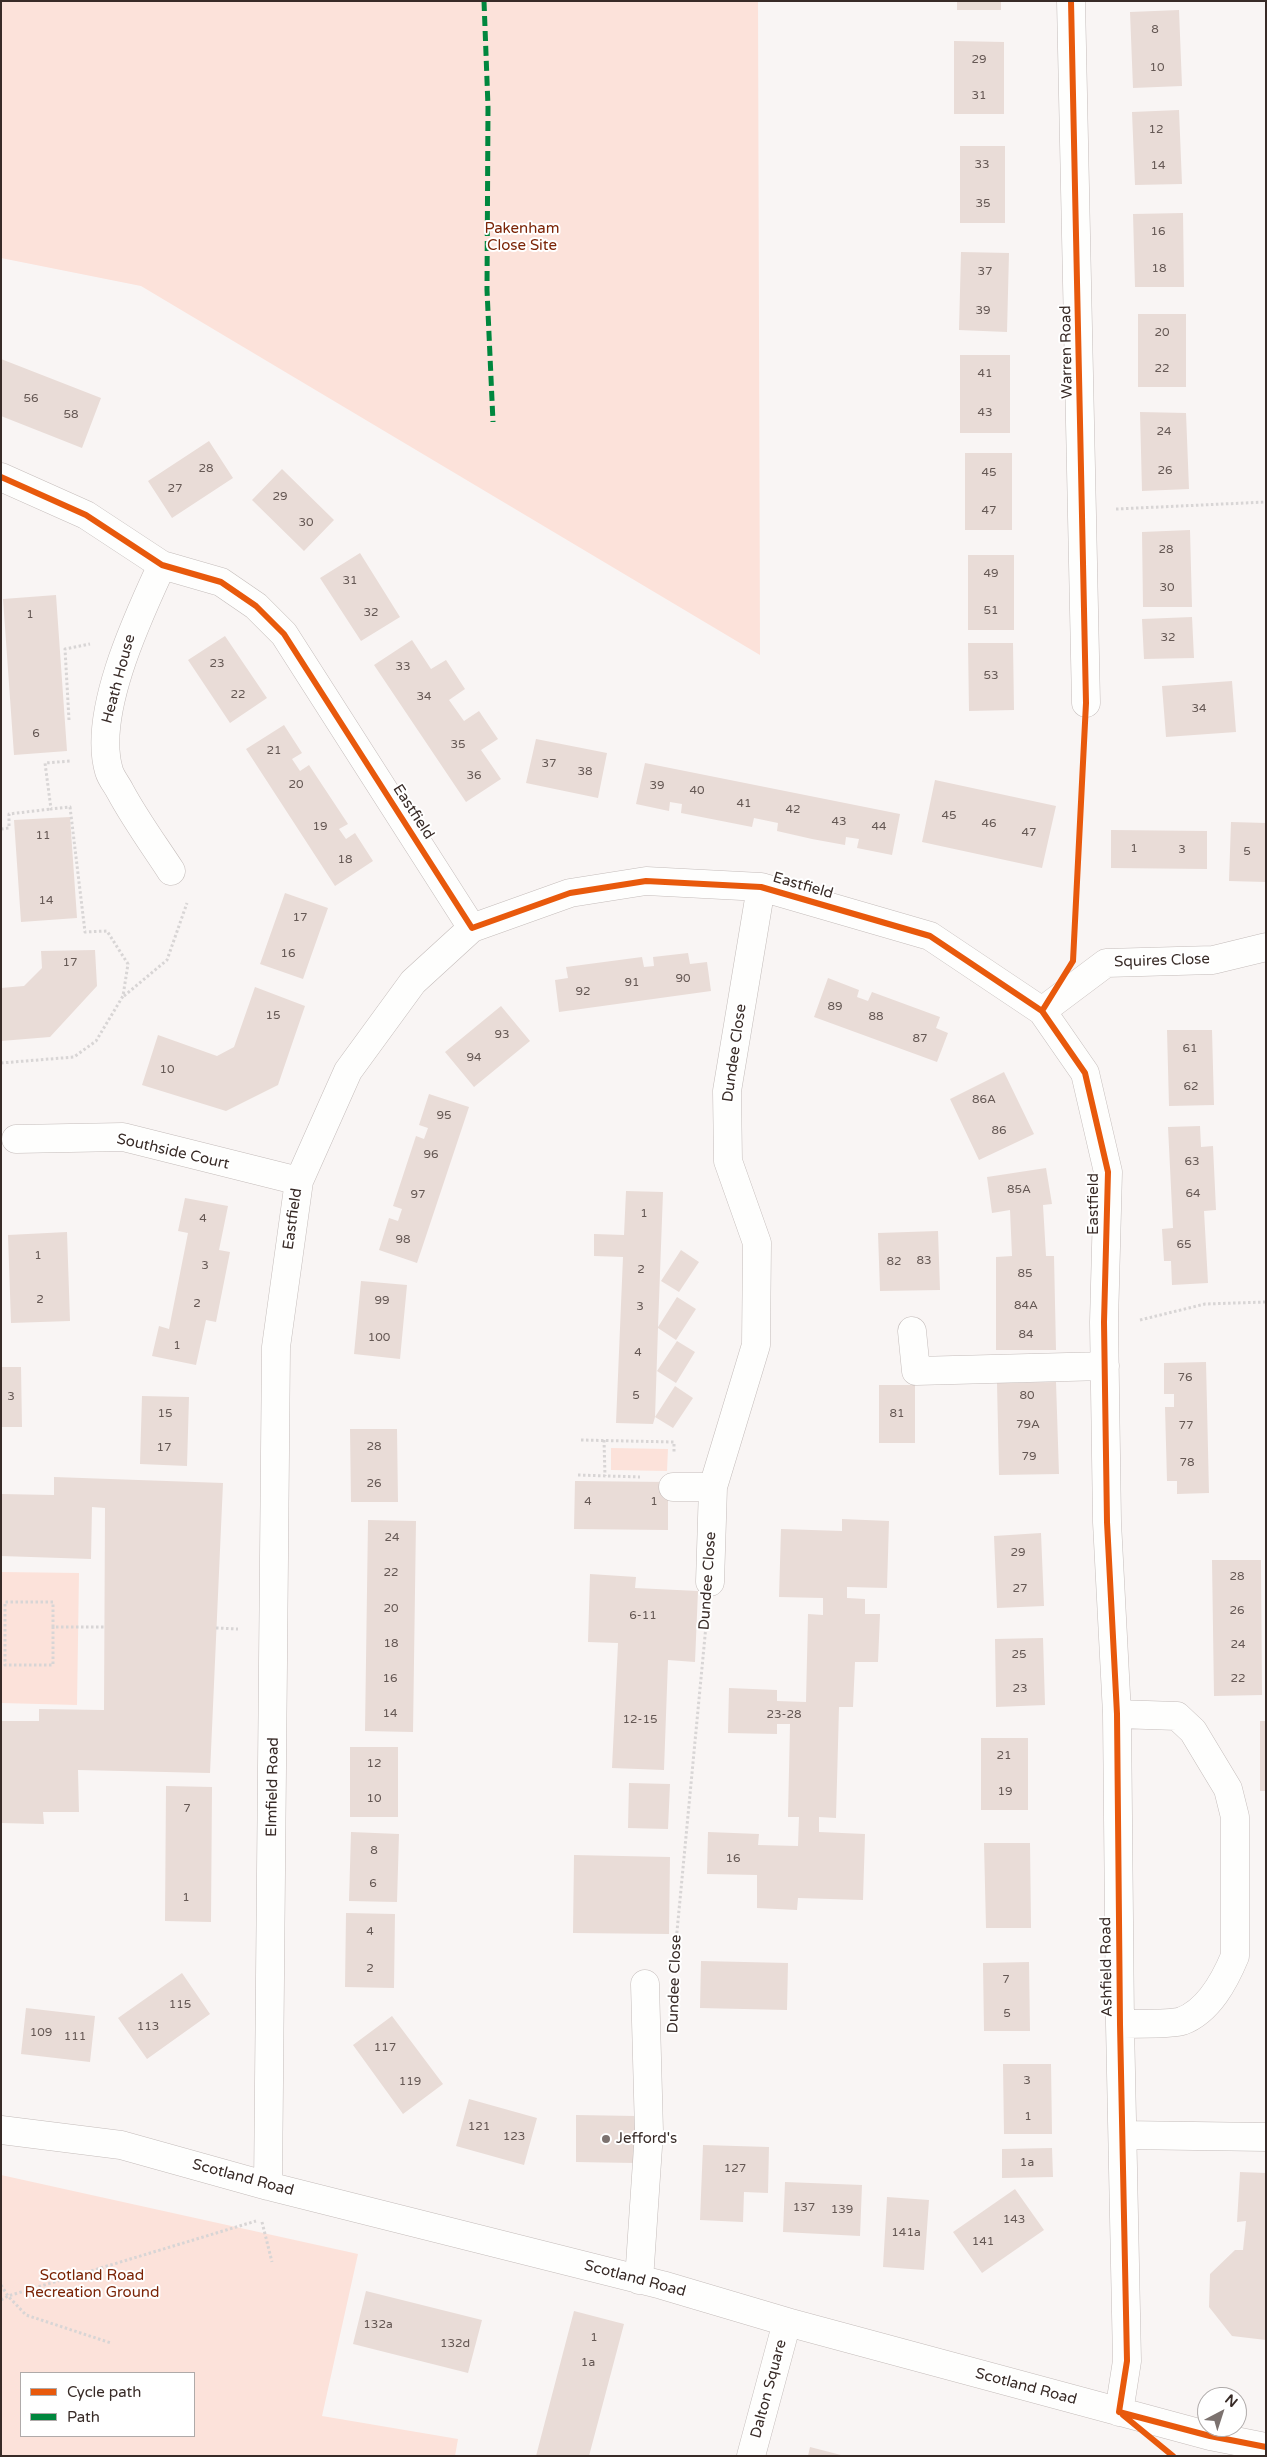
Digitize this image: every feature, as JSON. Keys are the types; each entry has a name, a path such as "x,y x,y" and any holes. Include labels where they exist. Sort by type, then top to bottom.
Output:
{"street":[{"name":"Warren Road","path":"1071,1 1086,703"},
{"name":"Eastfield","path":"1,477 86,515 162,565 221,582 256,606 284,634 472,928"},
{"name":"Heath House","path":"162,565 134,624 116,680 105,728 109,771 126,803 171,872"},
{"name":"Eastfield","path":"276,1388 276,1347 299,1181 348,1071 412,982 472,928 570,892 646,882 761,887 930,936 1042,1011 1085,1073 1108,1172 1104,1322 1107,1522"},
{"name":"Dundee Close","path":"710,1582 713,1487 756,1344 757,1243 728,1161 727,1091 761,887"},
{"name":"Squires Close","path":"1042,1011 1106,963 1213,960 1266,947"},
{"name":"Southside Court","path":"16,1139 123,1138 299,1181"},
{"path":"912,1331 916,1371 1104,1366"},
{"name":"Elmfield Road","path":"268,2186 276,1388"},
{"path":"673,1487 713,1487"},
{"name":"Ashfield Road","path":"1107,1522 1117,1714 1120,2024 1127,2360 1119,2412"},
{"name":"Ashfield Road","path":"1117,1714 1177,1716 1193,1731 1228,1789 1235,1827 1235,1956 1226,1976 1200,2012 1181,2021 1120,2024"},
{"path":"639,2280 649,2132 645,1984"},
{"name":"Scotland Road","path":"1,2130 121,2145 268,2186 639,2280 1119,2412 1210,2436 1266,2447"},
{"path":"1122,2135 1266,2137"},
{"name":"Dalton Square","path":"751,2456 787,2322"}],"path":[{"path":"1083,511 1266,502"},
{"path":"69,723 65,649 102,642 126,649"},
{"path":"51,809 45,764 71,761 71,751"},
{"path":"1,829 9,828 8,814 70,807 85,932 107,931 128,964 123,996"},
{"path":"1,1064 74,1057 96,1041 123,996 167,960 189,898 171,872"},
{"path":"1104,1322 1142,1320 1205,1304 1266,1302"},
{"path":"581,1440 674,1442 674,1460"},
{"path":"604,1440 604,1476"},
{"path":"578,1475 644,1477"},
{"path":"6,1602 53,1602 53,1626 53,1665 5,1665 3,1634 6,1602"},
{"path":"53,1626 104,1627"},
{"path":"1,2300 8,2296 262,2219 272,2262"},
{"path":"1,2286 26,2315 111,2343"}],"green space":[{"name":"Pakenham Close Site","path":"1,1 758,1 760,655 141,286 1,258"},
{"path":"611,1448 668,1449 667,1471 611,1470"},
{"path":"1,1572 79,1573 77,1705 1,1703"},
{"name":"Scotland Road Recreation Ground","path":"1,2175 358,2254 322,2416 458,2439 455,2456 1,2456"}],"building":[{"path":"957,1 1001,1 1001,10 957,10"},
{"path":"1179,10 1182,86 1133,88 1130,12"},
{"path":"954,41 1004,42 1004,114 954,114"},
{"path":"1179,110 1182,184 1135,185 1132,112"},
{"path":"960,146 1005,146 1005,223 960,223"},
{"path":"1183,213 1184,287 1135,287 1133,214"},
{"path":"961,252 1009,253 1007,332 959,330"},
{"path":"1138,314 1186,314 1186,387 1138,387"},
{"path":"960,355 1010,355 1010,433 960,433"},
{"path":"1,359 101,398 82,448 1,416"},
{"path":"1140,412 1186,413 1189,489 1142,491"},
{"path":"209,441 233,478 172,518 148,481"},
{"path":"965,453 1012,453 1012,530 965,530"},
{"path":"282,469 334,520 304,551 252,500"},
{"path":"1190,530 1192,607 1143,607 1142,532"},
{"path":"360,553 400,617 361,641 320,578"},
{"path":"968,555 1014,555 1014,630 968,630"},
{"path":"56,595 67,751 14,755 3,599"},
{"path":"1192,617 1194,658 1144,659 1142,619"},
{"path":"225,636 267,698 230,723 188,660"},
{"path":"412,640 431,669 446,660 465,689 449,700 464,721 479,711 498,739 481,750 501,779 466,802 374,665"},
{"path":"968,643 1013,643 1014,710 969,711"},
{"path":"1232,681 1236,732 1166,737 1162,686"},
{"path":"284,725 302,753 292,759 300,771 309,765 348,824 339,829 346,839 355,833 373,861 335,886 246,749"},
{"path":"536,739 607,753 598,798 526,783"},
{"path":"645,763 900,814 892,855 857,848 859,839 846,837 845,845 812,839 777,831 778,823 754,818 752,827 681,813 682,804 670,802 669,811 636,804"},
{"path":"935,780 1056,806 1042,868 922,842"},
{"path":"70,817 77,918 21,922 14,820"},
{"path":"1231,822 1266,823 1266,882 1229,881"},
{"path":"1111,830 1207,831 1207,869 1111,868"},
{"path":"285,893 328,908 303,979 260,964"},
{"path":"95,950 97,986 50,1037 1,1041 1,988 24,986 42,968 41,951"},
{"path":"688,953 690,964 707,962 711,991 559,1012 555,980 568,978 566,967 642,957 644,967 654,966 653,957"},
{"path":"828,978 859,990 857,997 868,1001 872,992 940,1017 936,1028 948,1033 937,1062 814,1017"},
{"path":"255,987 305,1006 278,1085 226,1111 142,1085 158,1035 217,1056 234,1047"},
{"path":"501,1006 530,1041 474,1087 445,1052"},
{"path":"1167,1030 1212,1030 1214,1105 1169,1106"},
{"path":"1004,1072 1034,1134 979,1160 950,1099"},
{"path":"429,1094 469,1107 417,1263 379,1250 389,1218 398,1221 402,1209 393,1206 416,1136 424,1139 428,1128 419,1125"},
{"path":"1200,1126 1201,1147 1213,1146 1216,1210 1204,1211 1208,1283 1172,1285 1171,1261 1164,1261 1162,1229 1173,1228 1168,1127"},
{"path":"1046,1168 1052,1204 1043,1205 1046,1256 1054,1256 1056,1350 996,1350 996,1257 1012,1256 1010,1210 992,1213 987,1177"},
{"path":"626,1191 663,1192 658,1327 677,1297 696,1309 676,1340 658,1328 655,1417 653,1424 616,1423 623,1257 594,1256 594,1234 624,1235"},
{"path":"185,1198 228,1206 219,1250 230,1252 216,1322 206,1320 196,1365 152,1356 159,1326 169,1329 188,1233 178,1231"},
{"path":"938,1231 940,1290 880,1291 878,1233"},
{"path":"67,1232 70,1321 11,1323 8,1235"},
{"path":"681,1250 699,1262 679,1292 661,1281"},
{"path":"361,1281 407,1285 400,1359 354,1354"},
{"path":"677,1341 695,1352 676,1383 657,1371"},
{"path":"1206,1362 1209,1493 1177,1494 1177,1481 1167,1481 1165,1407 1174,1407 1174,1394 1164,1394 1164,1363"},
{"path":"1,1367 21,1367 22,1427 1,1427"},
{"path":"1056,1382 1059,1474 999,1475 997,1383"},
{"path":"879,1385 915,1385 915,1443 879,1443"},
{"path":"675,1386 693,1398 673,1428 655,1417"},
{"path":"142,1396 189,1397 187,1466 140,1464"},
{"path":"350,1429 397,1429 398,1502 351,1502"},
{"path":"54,1477 223,1483 210,1773 78,1770 79,1812 43,1812 44,1824 1,1823 1,1721 39,1721 39,1709 104,1710 105,1508 92,1507 91,1559 1,1556 1,1494 54,1495"},
{"path":"575,1481 668,1482 668,1530 574,1529"},
{"path":"842,1519 889,1521 887,1588 847,1587 847,1598 865,1599 865,1614 880,1614 878,1662 855,1662 853,1707 839,1707 836,1818 819,1817 819,1832 865,1834 863,1900 798,1898 797,1910 757,1908 757,1875 707,1874 708,1832 759,1834 758,1845 798,1846 799,1817 788,1817 790,1724 777,1724 777,1734 728,1733 729,1688 777,1690 777,1701 806,1702 808,1614 823,1615 823,1598 779,1597 781,1529 842,1531"},
{"path":"368,1520 416,1521 413,1732 365,1731"},
{"path":"1041,1533 1044,1606 997,1608 994,1536"},
{"path":"1212,1560 1261,1560 1262,1695 1214,1696"},
{"path":"590,1574 636,1577 635,1588 698,1591 695,1662 668,1660 664,1770 612,1768 618,1643 588,1642"},
{"path":"1043,1638 1045,1705 996,1707 995,1639"},
{"path":"1260,1721 1266,1721 1266,1791 1260,1791"},
{"path":"981,1738 1028,1738 1028,1810 981,1810"},
{"path":"350,1747 398,1747 398,1817 350,1817"},
{"path":"629,1783 670,1784 668,1829 628,1828"},
{"path":"166,1786 212,1787 211,1922 165,1921"},
{"path":"351,1832 399,1834 397,1902 349,1901"},
{"path":"984,1843 1030,1843 1031,1928 986,1928"},
{"path":"574,1855 670,1857 669,1934 573,1933"},
{"path":"346,1913 395,1914 394,1988 345,1987"},
{"path":"701,1961 788,1963 787,2010 700,2008"},
{"path":"1029,1962 1030,2031 984,2031 983,1963"},
{"path":"182,1973 210,2014 147,2059 118,2018"},
{"path":"26,2008 95,2016 90,2062 21,2054"},
{"path":"392,2016 443,2084 403,2114 353,2045"},
{"path":"1003,2064 1051,2064 1052,2134 1004,2134"},
{"path":"469,2099 537,2118 524,2165 456,2146"},
{"name":"Jefford's","path":"576,2115 636,2116 635,2163 576,2162"},
{"path":"703,2145 769,2147 768,2193 744,2192 743,2222 700,2220"},
{"path":"1052,2148 1053,2177 1002,2178 1002,2149"},
{"path":"1240,2172 1266,2173 1266,2340 1232,2336 1209,2307 1210,2274 1235,2250 1243,2250 1246,2221 1237,2222"},
{"path":"785,2182 862,2185 860,2236 783,2232"},
{"path":"1015,2189 1044,2230 982,2273 953,2232"},
{"path":"887,2197 929,2200 924,2270 883,2267"},
{"path":"366,2291 482,2320 468,2373 353,2344"},
{"path":"574,2311 624,2324 589,2456 536,2456"},
{"path":"810,2447 841,2455 841,2456 808,2456"}],"marked path":[{"path":"484,1 488,107 487,290 493,422"}],"cycle path":[{"path":"1042,1011 1073,961 1086,703 1071,1"},
{"path":"1,477 86,515 162,565 221,582 256,606 284,634 472,928 570,893 646,881 761,887 930,936 1042,1011 1085,1073 1108,1172 1104,1322 1107,1522 1117,1714 1120,2024 1127,2361 1119,2412"},
{"path":"1119,2412 1210,2436 1266,2447"},
{"path":"1123,2415 1173,2456"}],"place":[{"name":"Jefford's","path":"606,2139"}]}
